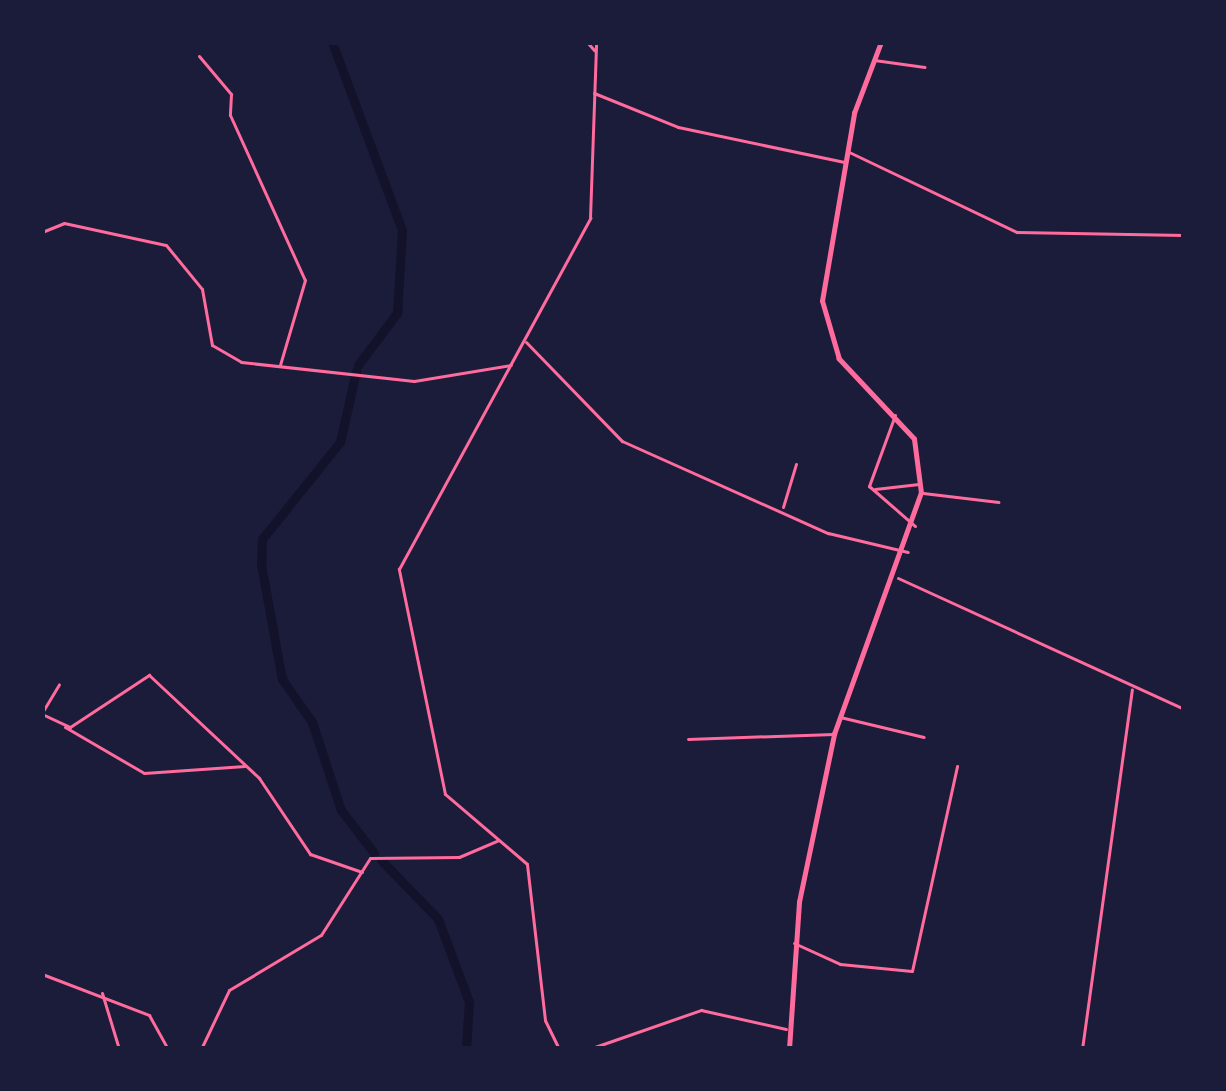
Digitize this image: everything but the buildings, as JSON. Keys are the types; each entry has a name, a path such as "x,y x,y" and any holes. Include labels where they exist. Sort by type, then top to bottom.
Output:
{"street":[{"path":"587,42 595,51"},
{"path":"560,1049 544,1020 527,864 446,794 399,569 526,341 592,209 596,42"},
{"path":"789,1049 794,943 838,717 857,650 908,552 921,493 914,439 827,332 845,162 881,42"},
{"path":"200,56 231,94 230,115 305,280 279,368"},
{"path":"872,60 925,67"},
{"path":"592,93 677,127 845,162"},
{"path":"847,152 1017,232 1184,236"},
{"path":"42,232 64,223 166,245 202,289 217,351 279,368 414,381 511,364"},
{"path":"526,341 622,441 782,509 908,552"},
{"path":"872,489 895,415"},
{"path":"782,509 796,464"},
{"path":"872,489 921,484"},
{"path":"872,489 915,526"},
{"path":"921,493 998,502"},
{"path":"898,578 1051,640 1132,689 1184,709"},
{"path":"65,727 148,674 247,767 310,854 362,872"},
{"path":"59,684 42,713 144,773 247,767"},
{"path":"1082,1049 1132,689"},
{"path":"838,717 924,737"},
{"path":"688,739 834,734"},
{"path":"794,943 840,964 912,971 957,766"},
{"path":"201,1049 229,989 321,935 362,872 388,852 454,857 499,840"},
{"path":"42,974 101,992 155,1021 168,1049"},
{"path":"101,992 119,1049"},
{"path":"589,1049 700,1010 789,1029"}],"waterway":[{"path":"332,42 402,230 397,313 358,365"},
{"path":"356,371 340,442 262,539 261,564 282,679 312,722 341,810 374,853"},
{"path":"381,860 438,919 469,1002 466,1049"}]}
